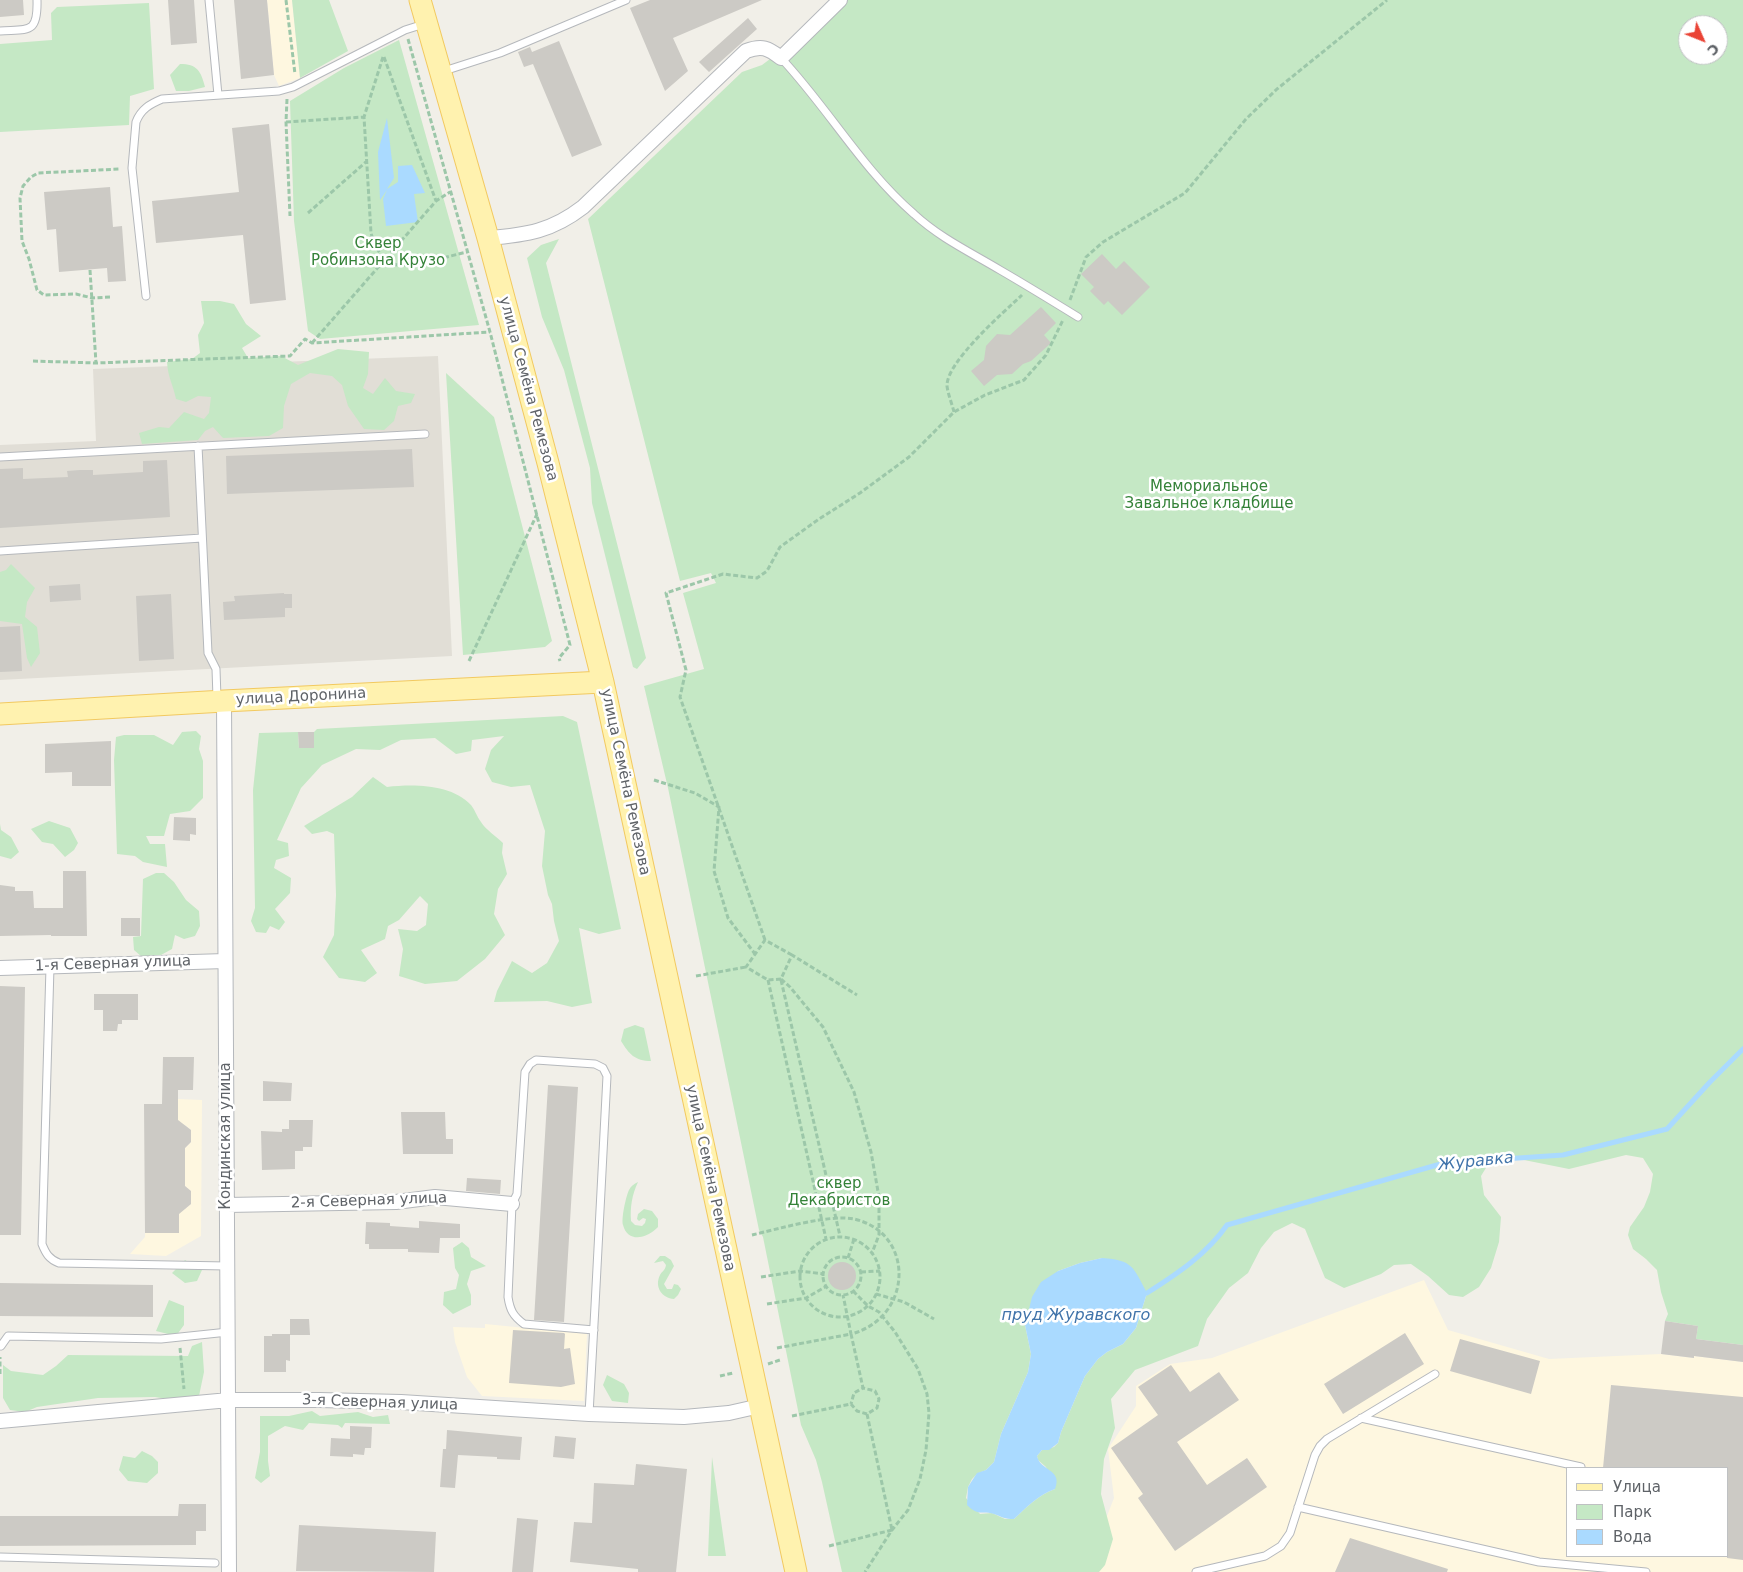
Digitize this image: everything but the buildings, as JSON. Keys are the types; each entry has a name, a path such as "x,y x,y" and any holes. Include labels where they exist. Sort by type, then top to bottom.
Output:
{"main road":[{"name":"улица Семёна Ремезова","path":"420,0 488,238 546,454 603,682 796,1572"},
{"name":"улица Доронина","path":"0,714 603,682"}],"street":[{"path":"488,238 516,236 541,230 566,220 583,207 746,51 758,47 769,49 780,58 840,0"},
{"name":"Кондинская улица","path":"221,701 225,961 229,1572"},
{"name":"1-я Северная улица","path":"0,968 225,961"},
{"name":"2-я Северная улица","path":"227,1205 396,1202 435,1197 512,1204"},
{"name":"3-я Северная улица","path":"0,1421 229,1400 401,1402 589,1414 684,1416 729,1413 760,1406"}],"lane":[{"path":"0,31 31,27 36,22 38,16 37,0"},
{"path":"209,0 218,95"},
{"path":"441,72 500,53 626,0"},
{"path":"146,296 132,168 136,122 144,109 162,99 279,91 293,88 405,30 427,23"},
{"path":"780,58 813,96 868,167 913,214 956,246 1078,317"},
{"path":"0,457 425,434"},
{"path":"198,446 208,653 216,669 221,701"},
{"path":"0,552 202,538"},
{"path":"50,967 42,1244 46,1253 51,1260 59,1263 227,1266"},
{"path":"589,1414 594,1330 607,1076 603,1068 595,1064 536,1060 530,1064 526,1072 517,1194 512,1204 508,1297 510,1308 514,1317 524,1324 594,1330"},
{"path":"1,1346 8,1336 161,1338 228,1332"},
{"path":"1196,1572 1265,1556 1281,1546 1290,1533 1315,1455 1320,1446 1327,1439 1435,1374"},
{"path":"1361,1418 1581,1467"},
{"path":"1298,1507 1539,1562 1602,1570 1646,1572"},
{"path":"0,1557 215,1563"}],"path":[{"path":"286,0 295,79"},
{"path":"856,995 765,940 680,697 686,670 666,593 723,574 757,578 767,571 780,547 909,457 954,412 985,395 1024,380 1046,355 1062,324 1086,257 1102,242 1185,193 1246,120 1277,89 1387,0"},
{"path":"407,38 490,332 570,645 559,658 560,661"},
{"path":"436,201 383,57 364,117 371,233 375,246 382,255 398,265 408,265 467,252"},
{"path":"287,98 286,122 290,216"},
{"path":"286,122 364,117"},
{"path":"308,213 367,160"},
{"path":"110,297 92,298 76,294 44,295 37,290 22,241 20,198 23,186 31,177 38,173 132,168"},
{"path":"312,343 436,201 450,192"},
{"path":"90,270 96,363"},
{"path":"954,412 947,384 958,362 984,330 1030,288"},
{"path":"33,361 96,363 290,356 305,339 312,343 490,332"},
{"path":"469,661 537,514"},
{"path":"654,780 695,793 719,807"},
{"path":"719,807 714,871 728,918 755,954"},
{"path":"746,967 765,940"},
{"path":"792,955 781,979 840,1236"},
{"path":"696,976 746,967 768,980 781,979 790,987 823,1027 854,1092 872,1161 879,1197 879,1232 872,1253"},
{"path":"768,980 826,1239"},
{"path":"752,1235 822,1220 847,1218 861,1221 879,1232 892,1248 897,1261 899,1282 895,1299 883,1317 870,1327 851,1334 777,1348"},
{"path":"840,1236 854,1239 866,1246 872,1253 880,1271 880,1280 876,1294 868,1306 848,1316 823,1314 811,1306 800,1285 800,1271 807,1253 813,1246 826,1239 840,1236"},
{"path":"848,1258 854,1239"},
{"path":"848,1258 858,1266 860,1272 860,1282 853,1291 843,1294 831,1291 824,1280 824,1274 829,1262 835,1259 848,1258"},
{"path":"761,1277 800,1271 824,1274"},
{"path":"860,1272 880,1271"},
{"path":"767,1304 806,1298 827,1286"},
{"path":"853,1291 868,1306 879,1312 918,1368 927,1394 929,1412 926,1450 920,1479 908,1510 892,1530 865,1572"},
{"path":"843,1294 863,1388"},
{"path":"876,1294 904,1302 934,1319"},
{"path":"180,1337 185,1405"},
{"path":"0,1374 1,1346"},
{"path":"768,1364 780,1360"},
{"path":"720,1376 733,1373"},
{"path":"851,1404 854,1393 863,1388 874,1391 880,1399 876,1408 867,1414"},
{"path":"851,1404 857,1411 867,1414"},
{"path":"792,1416 851,1404"},
{"path":"867,1414 892,1530"},
{"path":"829,1546 892,1530"}],"shaded area":[{"path":"267,0 292,0 300,78 279,86 274,75"},
{"path":"438,356 452,656 0,680 0,445 96,441 93,369"},
{"path":"178,1099 202,1100 201,1236 166,1256 130,1254 145,1237 145,1233 179,1233 179,1209 185,1209 191,1204 191,1191 185,1186 185,1148 191,1142 191,1130 185,1125 178,1125"},
{"path":"1424,1280 1448,1330 1549,1359 1661,1354 1743,1362 1743,1572 1085,1572 1114,1498 1108,1449 1136,1406 1136,1386 1170,1364 1212,1358"},
{"path":"485,1324 587,1334 584,1401 482,1396 467,1377 455,1342 453,1327 485,1328"}],"green space":[{"path":"292,0 329,0 348,51 300,78"},
{"name":"Мемориальное Завальное кладбище","path":"832,0 1743,0 1743,1345 1696,1339 1698,1326 1665,1321 1668,1314 1657,1270 1633,1249 1628,1235 1630,1227 1644,1207 1650,1192 1653,1174 1643,1158 1626,1155 1569,1169 1509,1157 1489,1163 1481,1176 1484,1195 1501,1217 1499,1242 1491,1268 1479,1287 1463,1297 1449,1295 1411,1264 1394,1265 1381,1274 1344,1288 1325,1278 1305,1229 1292,1223 1274,1232 1261,1248 1248,1273 1229,1288 1207,1319 1198,1346 1135,1370 1111,1399 1115,1428 1104,1459 1101,1494 1113,1539 1105,1565 1099,1572 842,1572 816,1460 801,1425 668,788 644,686 704,669 683,593 716,583 711,573 680,581 588,219 742,72 762,65 790,44","holes":["1102,1258 1147,1293 1136,1328 1123,1344 1098,1359 1085,1376 1058,1443 1054,1447 1042,1450 1037,1456 1038,1460 1046,1467 1055,1489 1038,1498 1014,1519 1005,1519 992,1513 980,1514 966,1498 968,1487 977,1474 986,1470 994,1462 1001,1434 1028,1372 1031,1354 1025,1325 1058,1271"]},
{"path":"149,3 154,89 130,96 129,125 0,132 0,44 52,40 51,13 57,7"},
{"name":"Сквер Робинзона Крузо","path":"399,40 479,325 320,339 308,331 294,221 290,101 344,68"},
{"path":"180,64 194,67 200,73 205,87 189,91 176,91 170,75"},
{"path":"559,239 546,263 646,658 637,669 633,667 592,503 590,468 564,370 542,317 527,258 541,245"},
{"path":"201,301 220,301 234,304 246,324 261,336 242,348 248,358 281,356 298,365 338,349 369,352 368,374 363,388 373,394 385,378 396,391 415,394 411,403 398,406 394,421 384,430 364,429 348,406 342,385 332,376 310,373 291,384 284,406 283,428 269,436 223,438 213,427 205,431 198,440 142,444 139,433 159,427 169,428 184,412 204,419 209,413 211,397 198,396 186,402 176,399 167,362 192,359 200,353 198,335 204,323"},
{"path":"446,373 494,417 552,641 545,647 463,655"},
{"path":"11,564 35,588 27,602 25,617 37,627 40,653 31,667 27,658 22,624 0,621 0,572 6,570"},
{"path":"563,716 577,722 621,929 599,934 579,928 592,1003 572,1007 547,1001 494,1002 497,991 512,961 532,973 547,963 559,941 542,866 545,831 530,785 511,787 492,782 485,769 491,750 504,736 472,740 471,751 456,754 435,738 401,740 380,750 356,749 322,765 301,788 277,840 288,843 289,856 276,860 274,868 291,878 290,893 275,909 285,922 279,930 270,926 266,933 256,932 251,921 255,908 253,790 259,733 298,732 299,748 314,748 314,732 317,729"},
{"path":"196,731 201,736 199,749 203,761 203,798 190,811 170,814 164,836 146,836 150,844 165,844 167,867 143,862 135,856 117,854 114,760 116,737 124,735 154,735 173,745 182,732"},
{"path":"373,777 387,787 432,787 443,789 463,798 471,805 483,825 503,843 502,853 507,874 498,889 494,914 505,935 485,959 457,981 425,984 399,976 403,949 398,929 417,931 426,925 428,904 420,896 399,920 388,926 385,939 361,950 377,973 365,982 339,978 323,957 334,935 336,895 334,834 327,831 312,834 304,826 352,797"},
{"path":"49,821 70,828 78,843 74,850 65,857 53,844 42,842 31,829"},
{"path":"0,824 1,830 11,837 19,852 11,859 0,856"},
{"path":"156,873 164,873 174,882 186,900 199,911 200,926 195,936 184,939 175,935 172,949 161,955 142,957 134,950 133,937 141,936 143,879"},
{"path":"635,1025 644,1028 651,1061 641,1060 633,1056 621,1041 624,1029"},
{"path":"638,1182 632,1201 631,1221 635,1225 642,1226 646,1219 643,1218 639,1221 637,1219 638,1214 644,1209 652,1211 658,1219 658,1227 649,1234 634,1237 629,1235 623,1225 624,1208 630,1189"},
{"path":"462,1242 469,1248 471,1257 486,1266 471,1271 467,1284 471,1295 471,1305 453,1314 443,1305 444,1292 456,1289 459,1275 455,1268 453,1248"},
{"path":"660,1256 665,1256 671,1260 674,1266 664,1284 667,1289 672,1289 674,1284 678,1285 681,1289 674,1299 666,1297 659,1288 658,1279 666,1265 663,1261 654,1263"},
{"path":"185,1260 202,1270 197,1281 185,1283 172,1273"},
{"path":"169,1300 184,1306 184,1325 176,1336 156,1331"},
{"path":"202,1342 204,1372 199,1396 173,1400 155,1397 98,1398 37,1407 25,1412 10,1410 3,1398 3,1365 11,1371 43,1375 68,1355 188,1356 192,1346"},
{"path":"607,1375 624,1384 629,1393 628,1403 612,1401 603,1385"},
{"path":"312,1411 320,1416 358,1412 373,1417 388,1415 390,1424 345,1423 342,1428 338,1425 309,1423 303,1430 285,1426 268,1436 270,1476 261,1483 255,1478 260,1452 260,1416 289,1416"},
{"path":"142,1451 152,1456 158,1462 158,1473 147,1483 128,1481 119,1470 123,1456 135,1458"},
{"path":"712,1457 726,1556 708,1556"}],"water":[{"path":"387,118 394,178 387,189 398,182 398,166 412,165 425,193 414,194 418,222 386,226 383,199 387,190 380,200 378,152"},
{"name":"пруд Журавского","path":"1102,1258 1120,1261 1131,1266 1147,1293 1136,1328 1123,1344 1098,1359 1085,1376 1058,1443 1049,1450 1042,1450 1037,1456 1042,1465 1054,1474 1057,1482 1055,1489 1038,1498 1014,1519 975,1511 967,1505 968,1487 977,1473 986,1470 994,1462 1001,1434 1028,1372 1031,1354 1025,1325 1032,1297 1041,1282 1058,1271"}],"waterway":[{"name":"Журавка","path":"1147,1293 1201,1254 1227,1225 1444,1163 1563,1155 1667,1129 1743,1049"}],"park label":[{"name":"сквер Декабристов","path":"839,1192"}]}
